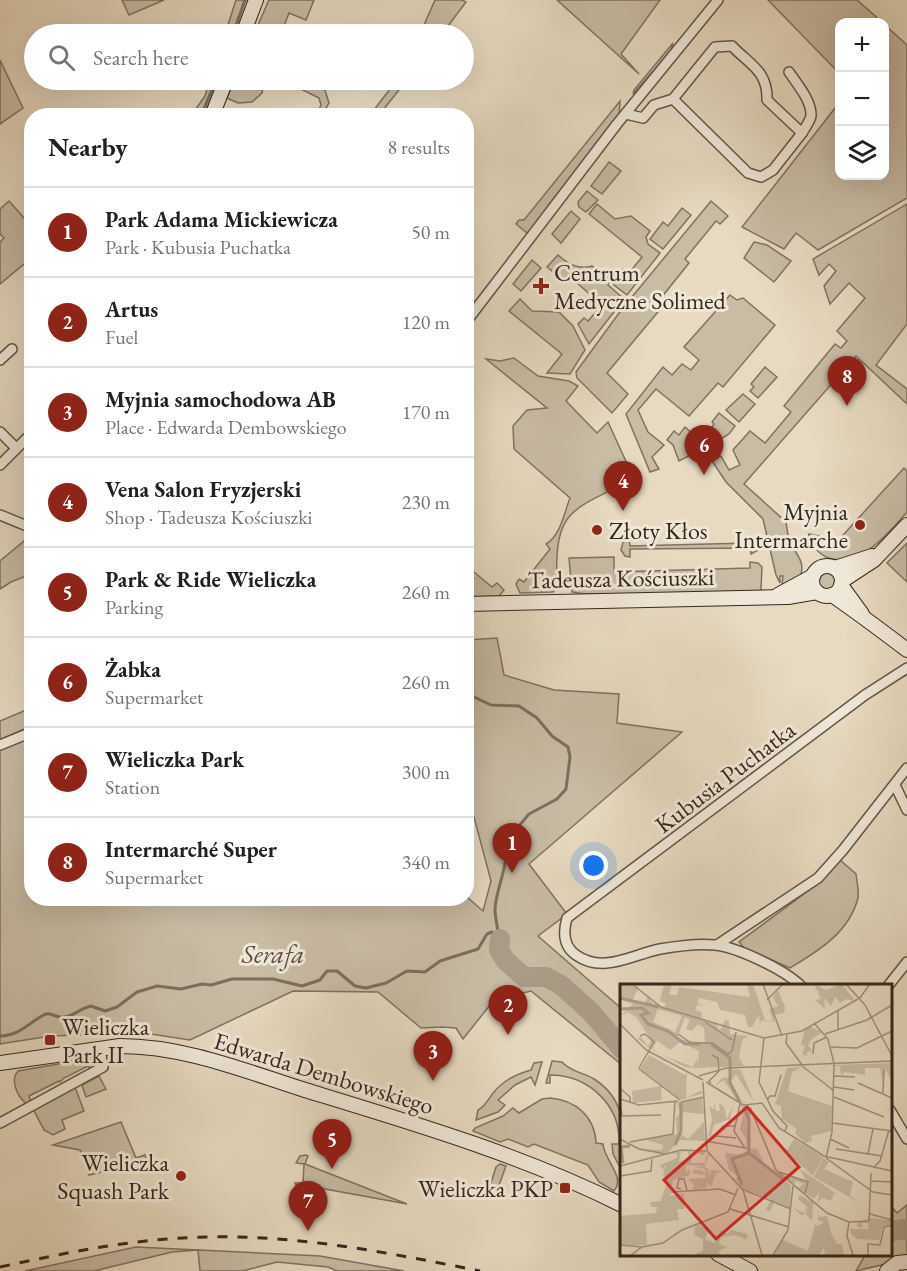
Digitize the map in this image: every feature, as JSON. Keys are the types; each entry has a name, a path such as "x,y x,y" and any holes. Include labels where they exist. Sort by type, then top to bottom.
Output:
{"street":[{"path":"247,24 256,0"},
{"path":"474,312 626,114 718,0"},
{"path":"626,114 643,118 654,105 673,99 715,47 732,46 763,75 768,87 767,100 802,133"},
{"path":"673,99 748,173 761,177 773,170 811,118 807,100 789,72"},
{"path":"215,108 222,90"},
{"path":"0,360 12,349"},
{"path":"0,432 16,448"},
{"path":"0,465 24,440"},
{"path":"0,516 24,525"},
{"path":"884,548 871,556 835,568 821,567 813,576 813,584 817,592 824,595 838,587 874,560 907,525"},
{"path":"835,568 841,576 838,587"},
{"name":"Tadeusza Kościuszki","path":"776,596 813,576"},
{"path":"838,587 863,615 907,650"},
{"name":"Tadeusza Kościuszki","path":"474,604 799,596 817,592"},
{"name":"Kubusia Puchatka","path":"717,945 687,945 659,949 605,963 591,964 571,952 566,943 564,930 567,918 865,695 905,672"},
{"path":"0,745 24,735"},
{"path":"717,945 818,878 896,785 907,768"},
{"path":"896,785 907,810"},
{"path":"717,945 773,966 798,984"},
{"path":"890,984 907,962"},
{"name":"Edwarda Dembowskiego","path":"0,1063 100,1048 140,1046 177,1051 461,1139 580,1184 620,1204"},
{"path":"0,1123 103,1067 100,1048"},
{"path":"892,1112 907,1139"},
{"path":"722,1256 750,1271"},
{"path":"887,1270 897,1263 907,1262"}],"shaded area":[{"path":"122,0 164,0 129,15"},
{"path":"236,0 251,0 243,24 228,24"},
{"path":"269,0 314,0 306,20 289,13 285,24 258,24"},
{"path":"435,0 466,2 450,24 424,24"},
{"path":"557,0 660,0 621,54 639,74"},
{"path":"768,0 857,0 877,18 835,18 835,69"},
{"path":"889,29 907,45 907,198 818,250 796,233 784,249 742,227 835,108 835,180 889,180"},
{"path":"673,43 671,51 633,94 634,90"},
{"path":"0,60 23,108 0,124"},
{"path":"207,90 218,90 212,108 197,108"},
{"path":"231,90 263,90 252,102 238,103 227,98"},
{"path":"303,90 325,90 329,103 326,108 320,108 319,98"},
{"path":"389,90 399,90 385,108 375,108"},
{"path":"620,101 619,117 528,234 516,224 519,220 524,220"},
{"path":"609,162 621,171 602,194 591,186"},
{"path":"587,191 598,200 586,212 579,207 578,202"},
{"path":"9,201 24,218 24,264 0,284 0,242 4,238 0,234 0,209"},
{"path":"711,201 728,216 720,224 716,221 685,259 689,263 657,303 662,307 607,373 628,394 612,413 577,378 576,372 622,309"},
{"path":"597,204 615,219 631,216 650,231 646,237 648,244 660,253 627,295 613,282 623,269 629,273 642,257 589,214"},
{"path":"907,204 907,324 876,365 907,389 907,404 856,356 744,484 786,522 788,536 801,561 800,577 782,585 783,576 780,576 780,583 776,575 763,519 726,482 712,461 721,456 729,470 740,465 733,450 750,431 765,443 791,412 784,406 835,344 841,348 847,341 837,331 865,298 849,283 830,304 824,286 836,271 829,264 819,275 813,259"},
{"path":"682,208 691,215 663,249 650,239 663,222 668,226"},
{"path":"571,211 580,219 561,243 552,234"},
{"path":"754,242 767,245 791,261 774,282 744,258"},
{"path":"558,255 574,265 592,266 610,279 608,285 624,299 589,344 578,324 584,318 588,321 602,305 568,275 563,280 547,267"},
{"path":"532,260 541,268 521,291 513,284"},
{"path":"730,295 737,300 743,298 775,325 723,387 718,383 689,416 656,389 638,410 648,432 664,445 652,457 659,469 650,472 626,414 663,367 672,375 682,364 691,370 699,360 684,347"},
{"path":"520,299 532,311 559,312 573,326 585,350 570,374 547,373 562,354 509,311"},
{"path":"514,358 538,376 569,381 578,386 566,401 597,433 608,422 634,479 580,507 570,516 563,527 559,541 557,587 553,592 520,593 516,584 519,579 524,582 550,549 546,544 559,529 570,498 514,449 513,426 527,410 547,408 486,359 500,361"},
{"path":"765,367 777,377 758,398 750,391 754,387 751,384"},
{"path":"743,394 755,404 739,422 726,410"},
{"path":"719,413 735,426 729,434 719,440 709,431"},
{"path":"685,427 697,438 702,433 714,443 679,461 673,445 667,440 674,431 679,435"},
{"path":"904,468 907,471 907,512 872,548 850,559 838,560 824,556 808,542 809,534 819,536 834,545"},
{"path":"749,536 757,540 758,550 751,554 750,548 630,549 630,557 625,556 621,550 623,542 629,539 630,546 749,543"},
{"path":"24,541 24,577 0,589 0,561"},
{"path":"907,543 907,582 887,563"},
{"path":"614,557 614,572 750,568 750,562 758,563 762,567 761,589 759,594 586,594 572,592 569,558"},
{"path":"474,572 492,587 497,583 504,590 499,596 474,597"},
{"path":"828,572 834,575 837,581 834,587 828,590 822,587 819,581 822,575"},
{"path":"497,638 504,675 554,690 619,694 617,723 682,732 529,864 567,914 538,936 620,1007 620,1063 531,991 494,1000 463,1039 456,1028 421,1028 378,992 293,991 190,1040 144,1033 50,1036 0,1044 0,750 24,739 24,906 474,906 474,903 483,911 491,881 474,817 474,640"},
{"path":"24,711 24,729 0,740 0,721"},
{"path":"840,860 856,874 858,898 848,921 831,940 790,968 744,948 739,942 816,885"},
{"path":"93,1058 96,1064 91,1072 88,1066 64,1078 29,1096 31,1102 26,1103 17,1092 15,1079 18,1071"},
{"path":"552,1061 562,1062 606,1088 614,1098 620,1112 620,1167 613,1154 612,1144 619,1144 618,1130 608,1105 600,1095 577,1080 564,1076 550,1075 550,1083 546,1083"},
{"path":"542,1062 535,1085 531,1077 515,1085 498,1100 505,1105 498,1112 476,1120 478,1110 501,1084 531,1070 534,1063"},
{"path":"99,1076 106,1089 86,1097 82,1085"},
{"path":"75,1087 84,1111 62,1120 65,1129 53,1135 44,1130 33,1109"},
{"path":"550,1098 576,1106 588,1118 596,1143 603,1144 616,1174 617,1186 614,1191 599,1182 588,1165 534,1144 528,1147 508,1139 500,1142 473,1131 503,1116 513,1108 519,1113 542,1099"},
{"path":"121,1122 136,1158 145,1155 147,1161 89,1175 80,1150 53,1145"},
{"path":"300,1156 308,1156 305,1164 407,1204 303,1185 302,1193 299,1192 295,1183 303,1183 304,1164 296,1163"},
{"path":"500,1164 506,1166 494,1199 487,1196 496,1167"},
{"path":"907,1205 907,1259 856,1271 864,1256 892,1256 892,1207 897,1213"},
{"path":"136,1247 198,1250 172,1252 94,1271 25,1271"},
{"path":"198,1250 320,1256 404,1271 337,1271 328,1267 277,1262 242,1271 200,1271"}],"waterway":[{"path":"237,24 245,0"},
{"path":"204,108 212,90"},
{"path":"474,697 491,705 519,706 537,718 552,736 568,747 570,757 566,789 557,799 529,814 518,827 517,843 506,853 495,909 499,938"},
{"name":"Serafa","path":"0,1036 18,1032 47,1014 64,1017 91,1006 105,1011 117,1007 137,992 157,986 181,989 202,984 211,985 232,979 273,979 302,986 320,980 327,971 337,971 355,986 366,988 386,983 407,971 425,972 440,961 478,949 487,934 492,932 500,939"},
{"name":"Serafa","path":"500,939 499,950 506,961 524,977 546,977 561,985 592,1013 620,1047"},
{"name":"Serafa","path":"892,1232 902,1229 907,1231"}],"railway":[{"path":"0,1267 129,1243 182,1238 242,1237 345,1246 480,1271"}],"place":[{"name":"Centrum Medyczne Solimed","path":"541,286"},
{"name":"Intermarché Super","path":"847,406"},
{"name":"Żabka","path":"704,475"},
{"name":"Vena Salon Fryzjerski","path":"623,511"},
{"name":"Myjnia Intermarche","path":"860,525"},
{"name":"Złoty Kłos","path":"597,530"},
{"name":"Park Adama Mickiewicza","path":"512,873"},
{"name":"Artus","path":"508,1035"},
{"name":"Wieliczka Park II","path":"50,1040"},
{"name":"Myjnia samochodowa AB","path":"433,1081"},
{"name":"Park & Ride Wieliczka","path":"332,1169"},
{"name":"Wieliczka Squash Park","path":"181,1176"},
{"name":"Wieliczka PKP","path":"565,1188"},
{"name":"Wieliczka Park","path":"308,1231"}]}
